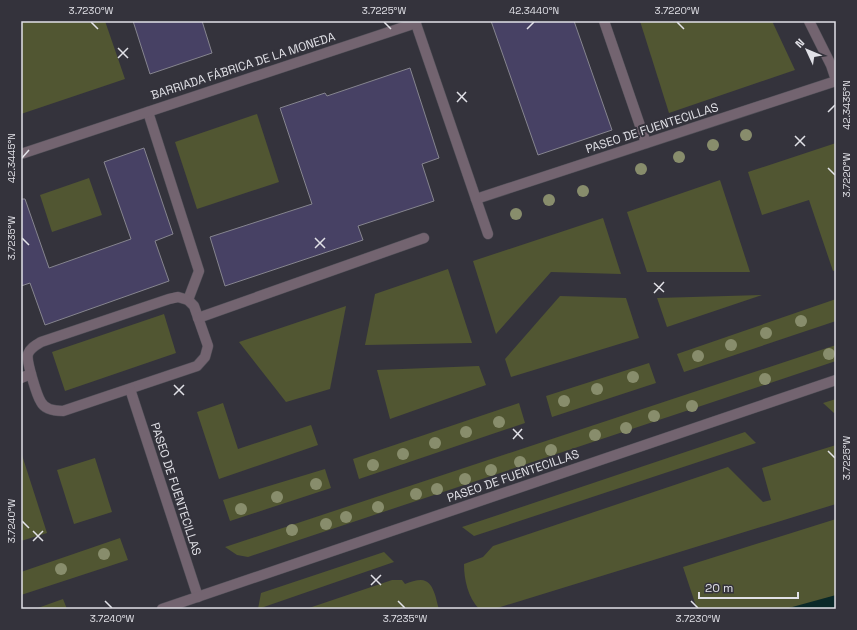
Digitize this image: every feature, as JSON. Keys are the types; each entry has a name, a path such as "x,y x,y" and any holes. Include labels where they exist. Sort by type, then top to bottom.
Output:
{"street":[{"path":"604,21 646,143"},
{"path":"809,21 831,65 836,81"},
{"name":"BARRIADA FÁBRICA DE LA MONEDA","path":"21,154 415,22 488,234"},
{"name":"PASEO DE FUENTECILLAS","path":"476,199 836,81"},
{"name":"BARRIADA FÁBRICA DE LA MONEDA","path":"148,112 199,271 188,300"},
{"path":"198,318 424,238"},
{"path":"178,297 188,300 194,306 198,318 208,346 205,357 197,366 63,411 51,411 41,403 24,350 48,339 178,297"},
{"path":"21,378 31,374"},
{"name":"PASEO DE FUENTECILLAS","path":"162,609 836,380"},
{"name":"PASEO DE FUENTECILLAS","path":"130,389 198,597"}],"green space":[{"path":"21,21 105,21 125,79 21,114"},
{"path":"640,21 772,21 795,70 669,113"},
{"path":"257,114 279,182 197,209 175,142"},
{"path":"836,143 836,270 833,271 809,200 762,215 748,172"},
{"path":"89,178 102,215 52,232 40,195"},
{"path":"720,180 750,272 647,272 627,212"},
{"path":"603,218 621,274 551,272 496,334 473,261"},
{"path":"448,269 472,343 365,345 375,294"},
{"path":"762,295 667,327 657,298"},
{"path":"560,296 626,298 639,338 511,377 505,359"},
{"path":"836,299 836,321 684,372 677,354"},
{"path":"346,306 330,389 286,402 239,342"},
{"path":"164,314 176,353 65,391 52,352"},
{"path":"836,345 836,361 248,557 237,555 225,547"},
{"path":"649,363 656,383 552,417 546,396"},
{"path":"479,366 486,385 390,419 377,370"},
{"path":"836,399 836,412 834,413 823,403"},
{"path":"223,403 238,449 311,425 318,445 219,479 197,412"},
{"path":"519,403 525,423 359,479 353,459"},
{"path":"745,432 756,443 474,536 462,527"},
{"path":"836,445 836,504 494,609 479,609 469,594 464,564 483,557 493,546 728,467 763,502 771,500 762,468"},
{"path":"21,452 47,533 21,541"},
{"path":"95,458 112,512 74,524 57,470"},
{"path":"325,469 331,488 230,521 223,500"},
{"path":"836,519 836,609 697,609 683,567"},
{"path":"120,538 128,560 21,595 21,572"},
{"path":"384,552 394,562 258,609 261,593"},
{"path":"392,580 402,580 405,584 417,580 429,583 434,591 439,609 306,609"},
{"path":"63,599 67,609 35,609"}],"shaded area":[{"path":"836,595 836,609 785,609"}],"building":[{"path":"133,21 202,21 212,53 150,74"},
{"path":"491,21 574,21 612,130 538,155"},
{"path":"410,68 439,158 422,164 434,201 358,226 363,240 225,286 210,237 312,204 280,108 325,93 327,96"},
{"path":"144,148 173,234 155,241 169,281 45,325 30,283 21,286 21,199 25,199 49,268 131,239 104,162"}]}
